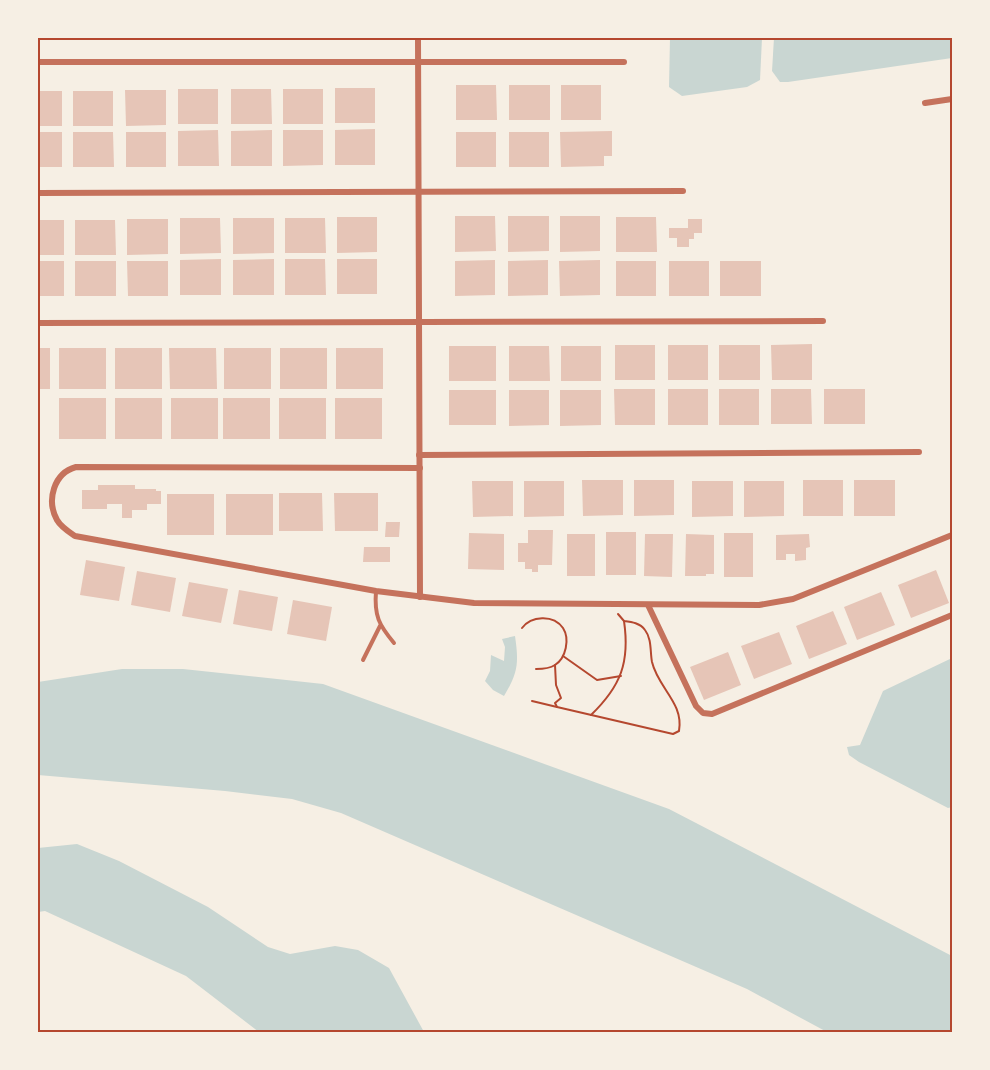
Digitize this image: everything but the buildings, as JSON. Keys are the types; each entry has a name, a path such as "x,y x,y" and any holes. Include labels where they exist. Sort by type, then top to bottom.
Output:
{"street":[{"path":"418,38 420,597"},
{"path":"38,62 624,62"},
{"path":"925,103 952,99"},
{"path":"38,193 683,191"},
{"path":"38,323 823,321"},
{"path":"419,455 919,452"},
{"path":"420,468 76,467 66,470 56,480 53,506 57,520 75,536 376,591 474,603 759,605 793,599 952,535"},
{"path":"648,605 696,706 703,713 712,714 952,615"}],"lane":[{"path":"376,591 375,604 380,626 394,643"},
{"path":"363,660 380,626"}],"path":[{"path":"591,715 616,687 621,676 627,643 624,621 610,605"},
{"path":"522,628 527,622 539,618 554,620 562,627 566,635 567,647 555,665 546,669 536,669"},
{"path":"532,702 673,734 679,731 680,714 652,663 649,636 644,628 634,622 624,621"},
{"path":"562,656 597,680 621,676"},
{"path":"555,665 556,685 561,698 555,703 557,707"}],"shaded area":[{"path":"670,38 762,38 760,80 747,87 682,96 669,87"},
{"path":"774,38 952,38 952,58 780,82 772,71"},
{"path":"515,636 516,668 504,696 493,690 485,681 490,671 491,655 504,661 505,647 502,639"},
{"path":"952,658 952,807 948,808 859,762 849,755 847,747 860,745 883,691"},
{"path":"122,669 183,669 323,684 669,809 952,956 952,1032 827,1032 747,989 341,813 292,799 38,775 38,682"},
{"path":"77,844 119,861 208,907 268,947 290,954 335,946 358,950 389,968 424,1032 259,1032 186,976 45,911 38,912 38,848"}]}
